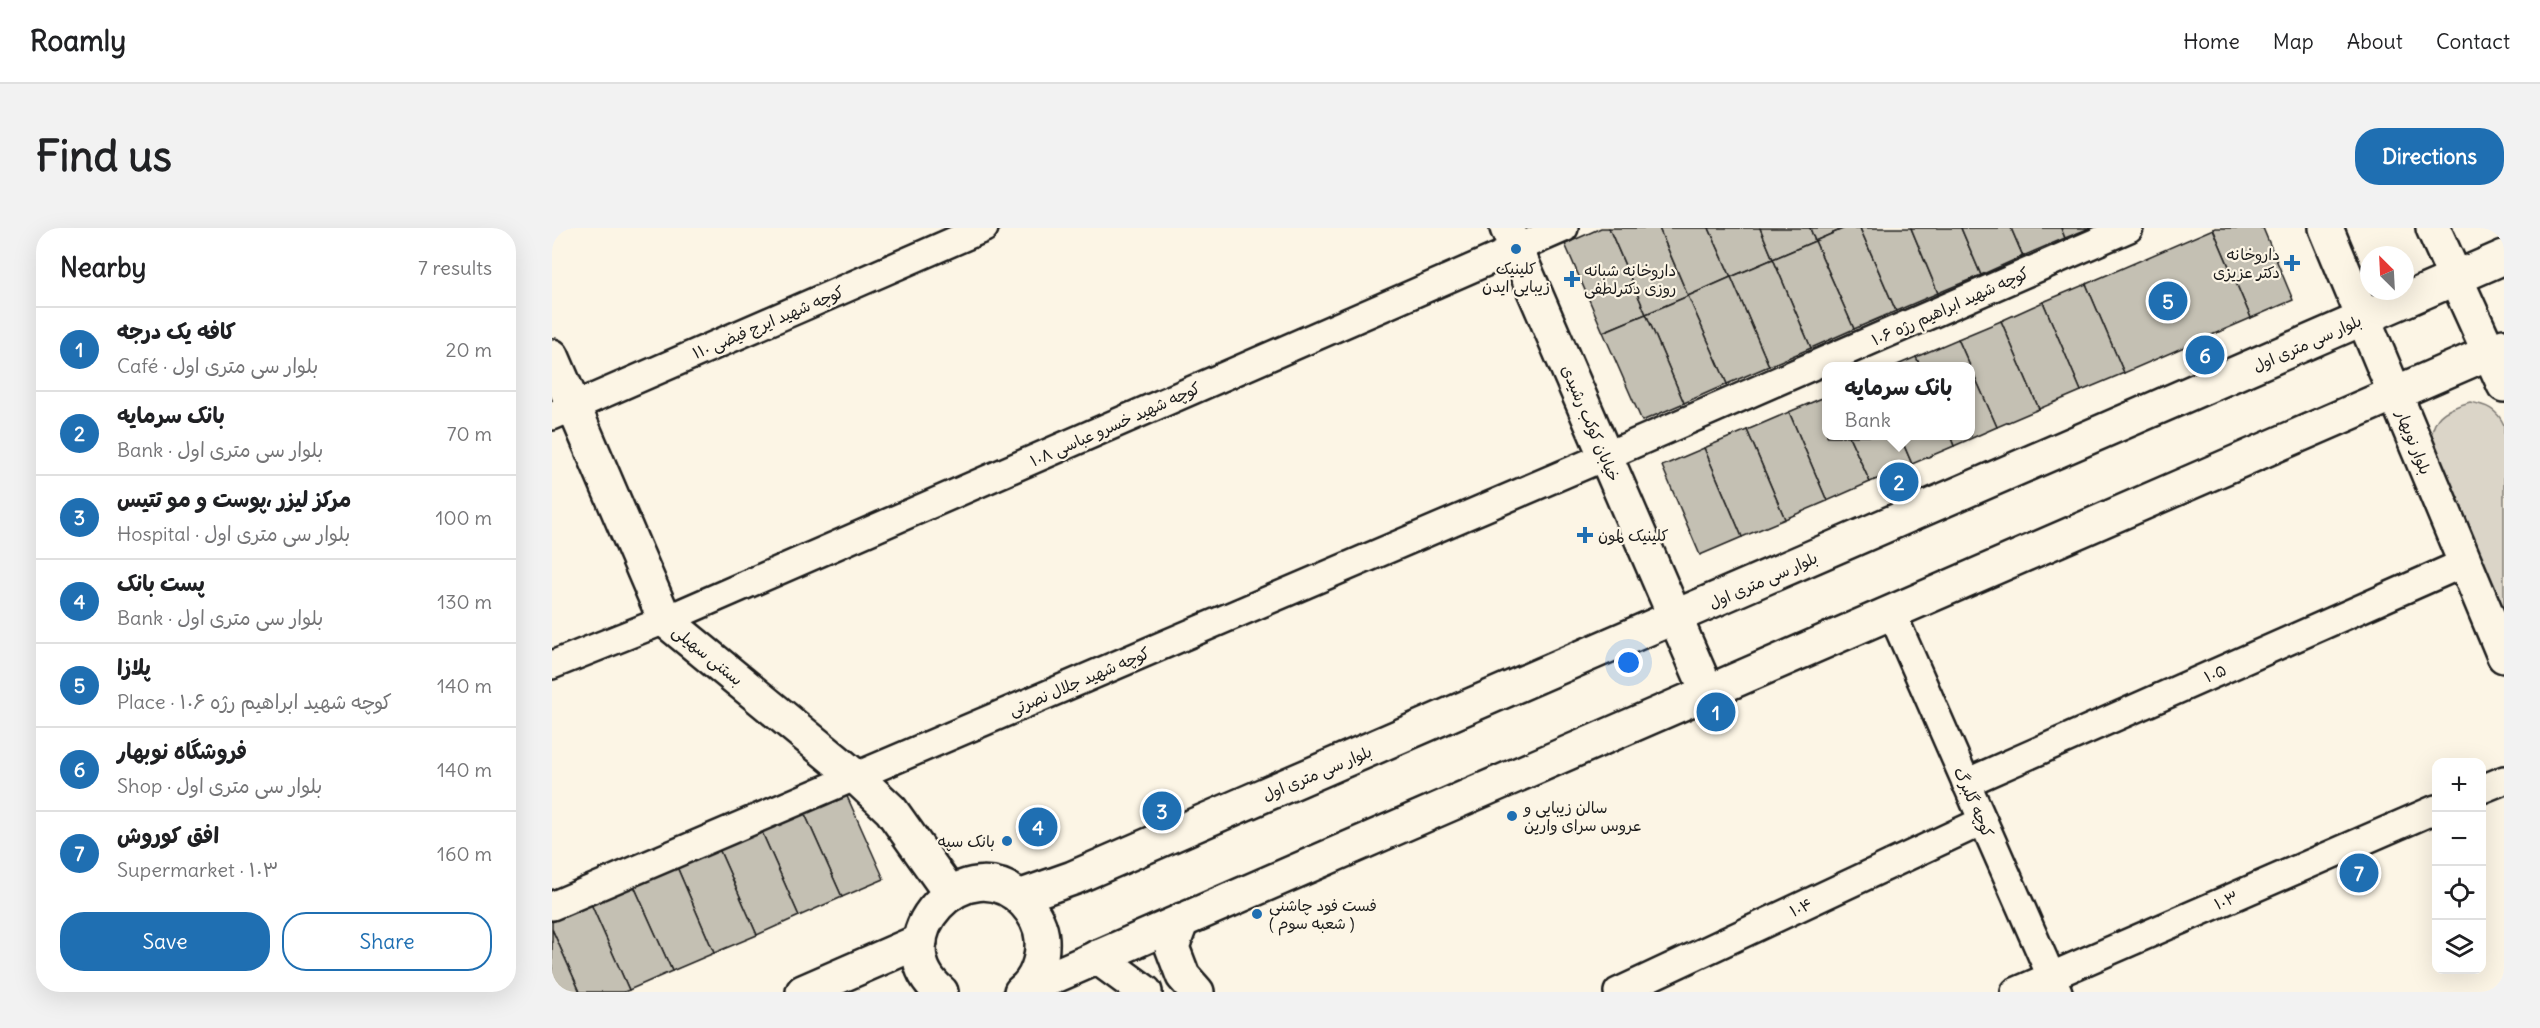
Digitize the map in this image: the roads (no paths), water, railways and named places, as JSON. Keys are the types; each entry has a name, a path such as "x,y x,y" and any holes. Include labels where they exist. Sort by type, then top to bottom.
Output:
{"main road":[{"name":"بلوار نوبهار","path":"2326,228 2504,656"},
{"path":"2433,228 2455,278 2496,349 2504,385"},
{"name":"خیابان کوکب رشیدی","path":"1512,238 1707,691"},
{"name":"بلوار سی متری اول","path":"1019,897 1084,874 2504,257"},
{"path":"1023,990 2496,349"},
{"name":"بستنی سهیلی","path":"552,356 562,411 665,620 856,777 891,810 950,893"},
{"path":"941,992 929,978 924,967 920,941 925,922 935,906 950,893 967,886 985,884 1003,888 1019,897 1033,912 1042,931 1043,952 1037,972 1023,990"},
{"path":"1182,920 1172,947 1183,976 1197,992"},
{"path":"802,992 920,941"},
{"path":"1097,957 1145,992"}],"street":[{"name":"کوچه شهید ایرج فیضی ۱۱۰","path":"562,411 984,228"},
{"name":"کوچه شهید خسرو عباسی ۱۰۸","path":"552,664 665,620 1512,238 1564,228"},
{"name":"کوچه شهید ابراهیم رژه ۱۰۶","path":"1606,456 2129,228"},
{"name":"کوچه شهید جلال نصرتی","path":"552,906 1606,456"},
{"name":"۱۰۵","path":"1966,783 2464,563"},
{"name":"کوچه گلبرگ","path":"1891,611 2055,984"},
{"path":"2486,787 2504,780"},
{"name":"۱۰۳","path":"2015,992 2055,984 2432,811"},
{"name":"۱۰۴","path":"1618,992 1983,821"}],"place":[{"name":"کلینیک زیبایی ایدن","path":"1516,249"},
{"name":"داروخانه دکتر عزیزی","path":"2292,263"},
{"name":"داروخانه شبانه روزی دکترلطفی","path":"1572,279"},
{"name":"پلازا","path":"2168,301"},
{"name":"فروشگاه نوبهار","path":"2205,355"},
{"name":"بانک سرمایه","path":"1899,482"},
{"name":"کلینیک لمون","path":"1585,535"},
{"name":"کافه یک درجه","path":"1716,712"},
{"name":"مرکز لیزر ،پوست و مو تتیس","path":"1162,811"},
{"name":"سالن زیبایی‌ و عروس سرای وارین","path":"1512,816"},
{"name":"پست بانک","path":"1038,827"},
{"name":"بانک سپه","path":"1007,841"},
{"name":"افق کوروش","path":"2359,873"},
{"name":"فست فود چاشنی ( شعبه سوم )","path":"1257,914"}]}
